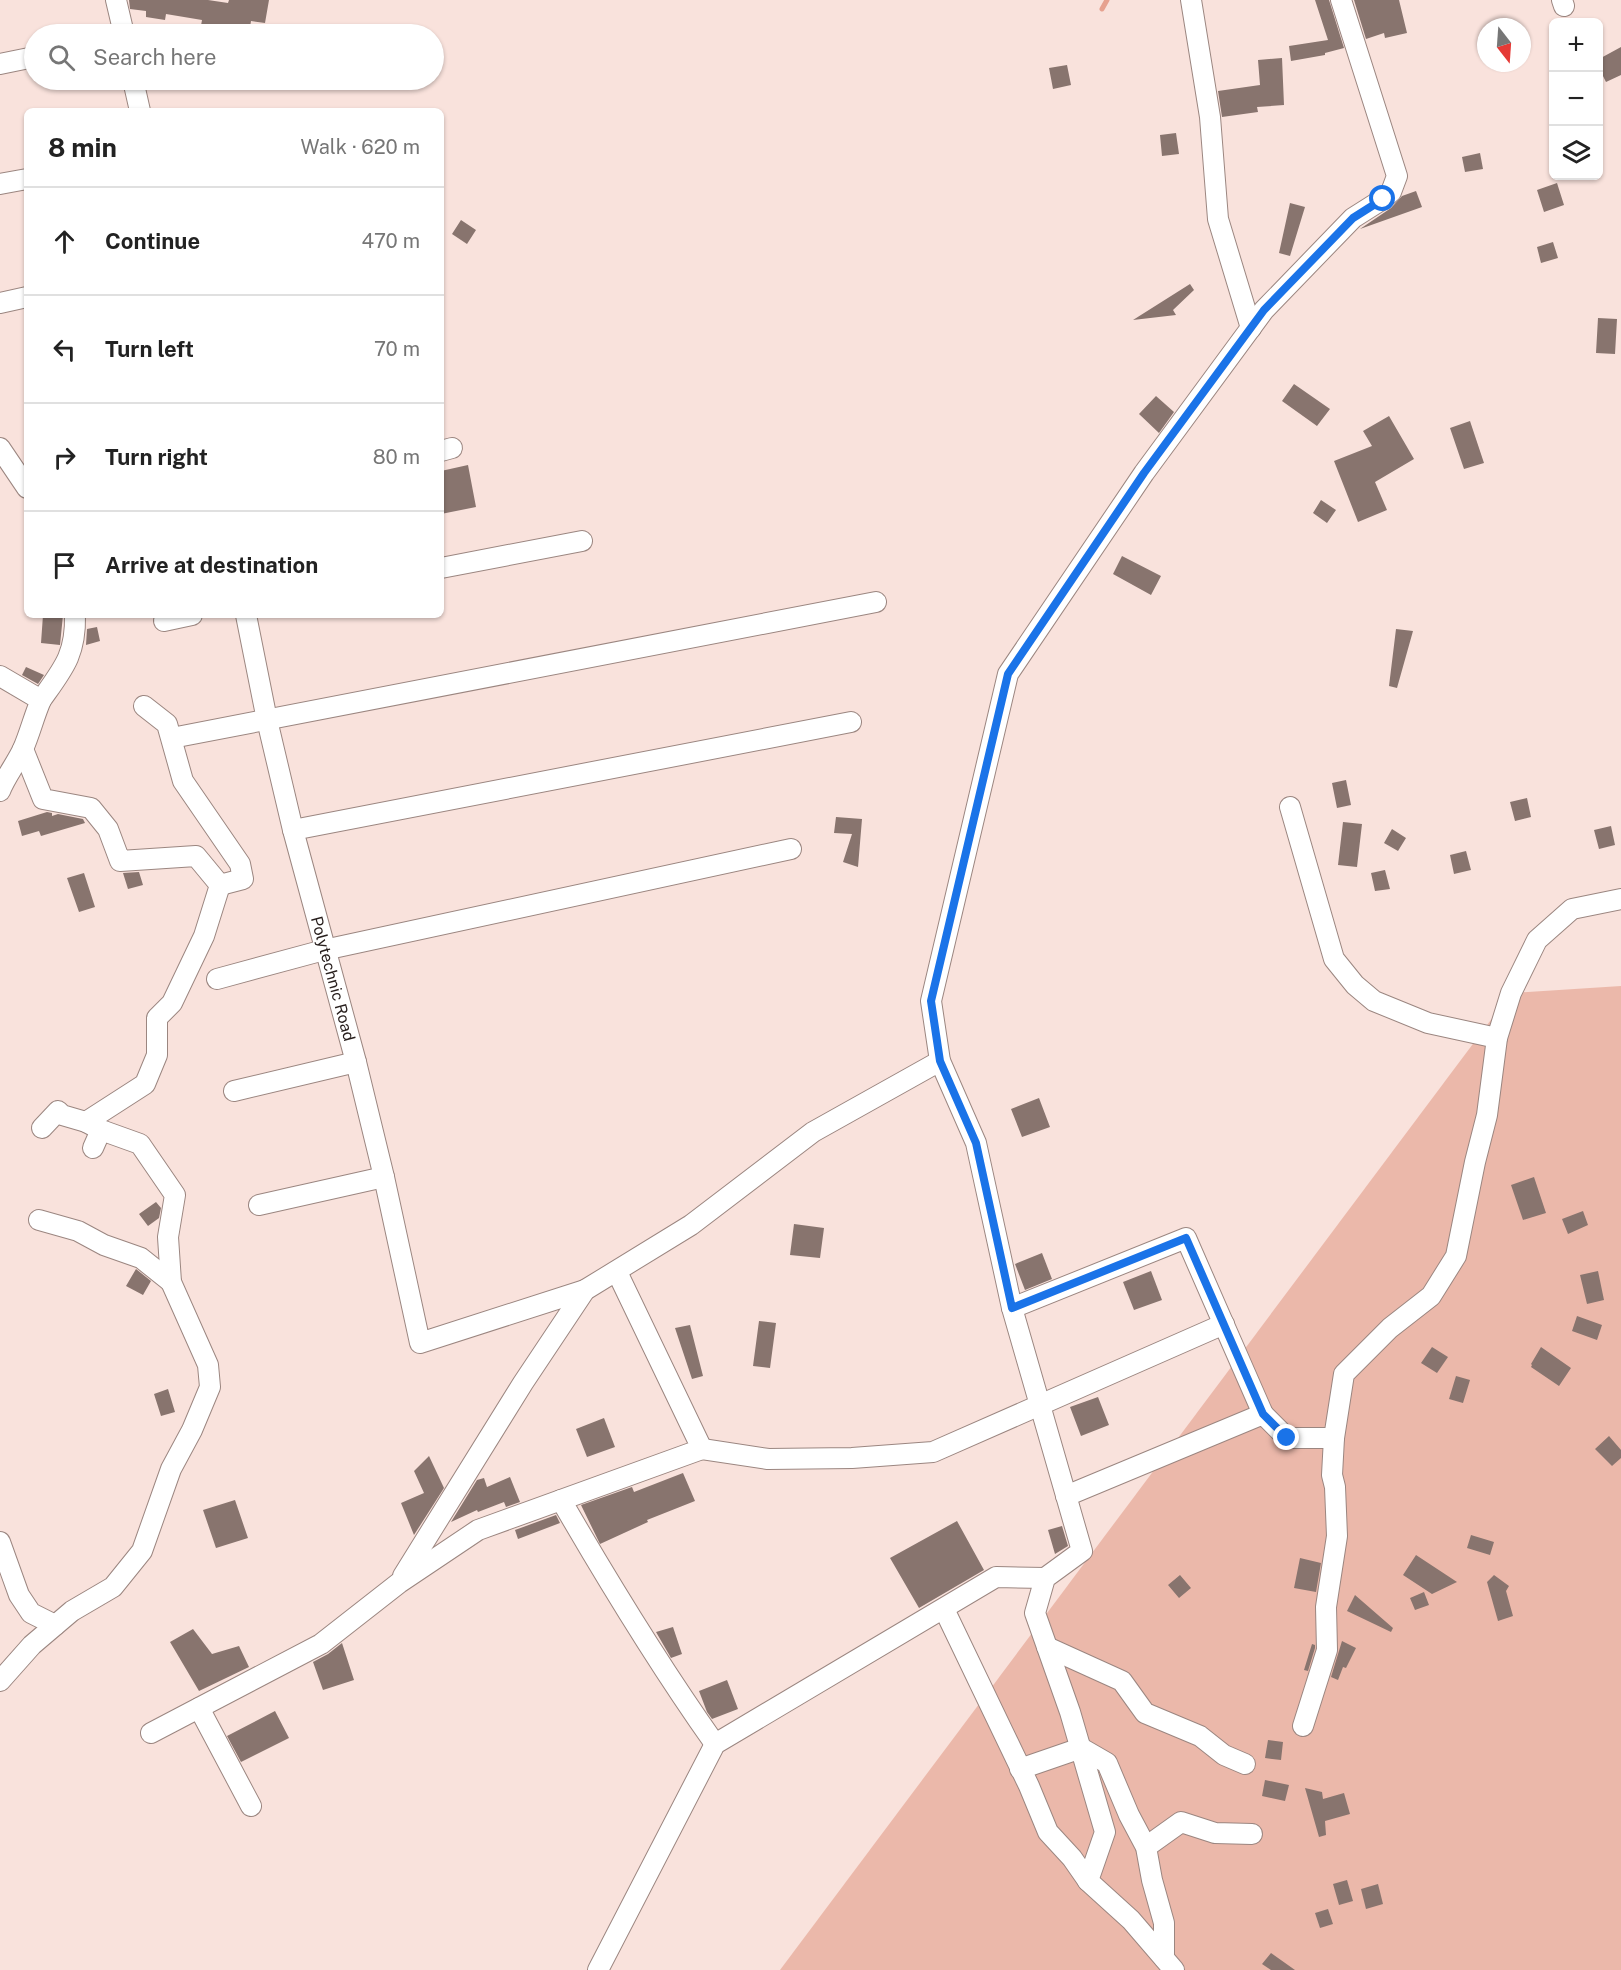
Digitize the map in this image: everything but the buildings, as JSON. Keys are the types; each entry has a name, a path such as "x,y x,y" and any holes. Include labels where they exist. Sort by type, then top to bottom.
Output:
{"street":[{"path":"116,0 122,24"},
{"path":"1191,0 1210,117 1218,219 1251,328"},
{"path":"1088,1881 1105,1832 1070,1712 1035,1613 1045,1578 1082,1551 1038,1405 1012,1308 976,1143 940,1061 931,1001 1008,674 1144,473 1264,310 1353,218 1391,192 1397,176 1341,0"},
{"path":"0,64 24,59"},
{"path":"136,90 139,108"},
{"path":"0,184 24,180"},
{"path":"0,303 24,298"},
{"path":"3,456 24,484"},
{"path":"444,567 582,541"},
{"path":"177,738 876,602"},
{"path":"0,791 23,748 33,716 41,700 67,663 76,634 75,618"},
{"path":"164,621 178,618"},
{"name":"Polytechnic Road","path":"247,618 267,720 293,830 356,1062 420,1343 585,1290"},
{"path":"0,676 41,700"},
{"path":"144,706 167,724 183,781 240,864 243,879 220,885"},
{"path":"293,830 851,722"},
{"path":"23,748 43,799 91,808 108,829 120,861 196,856 220,885"},
{"path":"1290,807 1335,959 1355,985 1374,1001 1428,1023 1497,1038"},
{"path":"217,979 324,950 791,849"},
{"path":"94,1134 146,1084 157,1055 157,1018 172,1003 204,936 220,885"},
{"path":"1303,1726 1327,1650 1326,1607 1338,1536 1335,1487 1332,1475 1334,1438 1344,1374 1390,1328 1431,1296 1456,1256 1487,1115 1497,1038 1512,993 1537,940 1572,909 1621,899"},
{"path":"399,1583 523,1383 585,1290 691,1225 813,1132 940,1061"},
{"path":"234,1091 356,1062"},
{"path":"0,1681 32,1645 55,1625 72,1611 114,1587 142,1551 171,1469 192,1430 210,1387 208,1365 171,1282 168,1237 175,1195 140,1144 94,1134 58,1111 42,1128"},
{"path":"259,1205 384,1177"},
{"path":"39,1220 78,1231 104,1245 141,1258 171,1282"},
{"path":"1012,1308 1186,1238 1263,1414 1287,1438 1334,1438"},
{"path":"616,1272 702,1449"},
{"path":"151,1733 321,1644 399,1583 478,1530 702,1449 768,1459 852,1458 933,1452 1224,1324"},
{"path":"1066,1496 1263,1414"},
{"path":"561,1500 675,1688 715,1744"},
{"path":"0,1542 19,1595 32,1613 55,1625"},
{"path":"598,1970 715,1744 996,1576 1045,1578"},
{"path":"944,1609 1048,1832 1072,1858 1088,1881 1131,1920 1169,1964"},
{"path":"1047,1647 1122,1682 1144,1713 1200,1736 1224,1755 1245,1764"},
{"path":"199,1708 251,1806"},
{"path":"1020,1769 1081,1748 1107,1763 1129,1815 1146,1847 1164,1923 1169,1964"},
{"path":"1146,1847 1182,1822 1215,1833 1252,1834"}],"shaded area":[{"path":"1621,986 1621,1970 780,1970 1511,993"}],"waterway":[{"path":"1102,9 1107,0"}],"route":[{"path":"1287,1438 1263,1414 1186,1238 1012,1308 976,1143 940,1061 931,1001 1008,674 1144,473 1264,310 1353,218 1383,199"}]}
